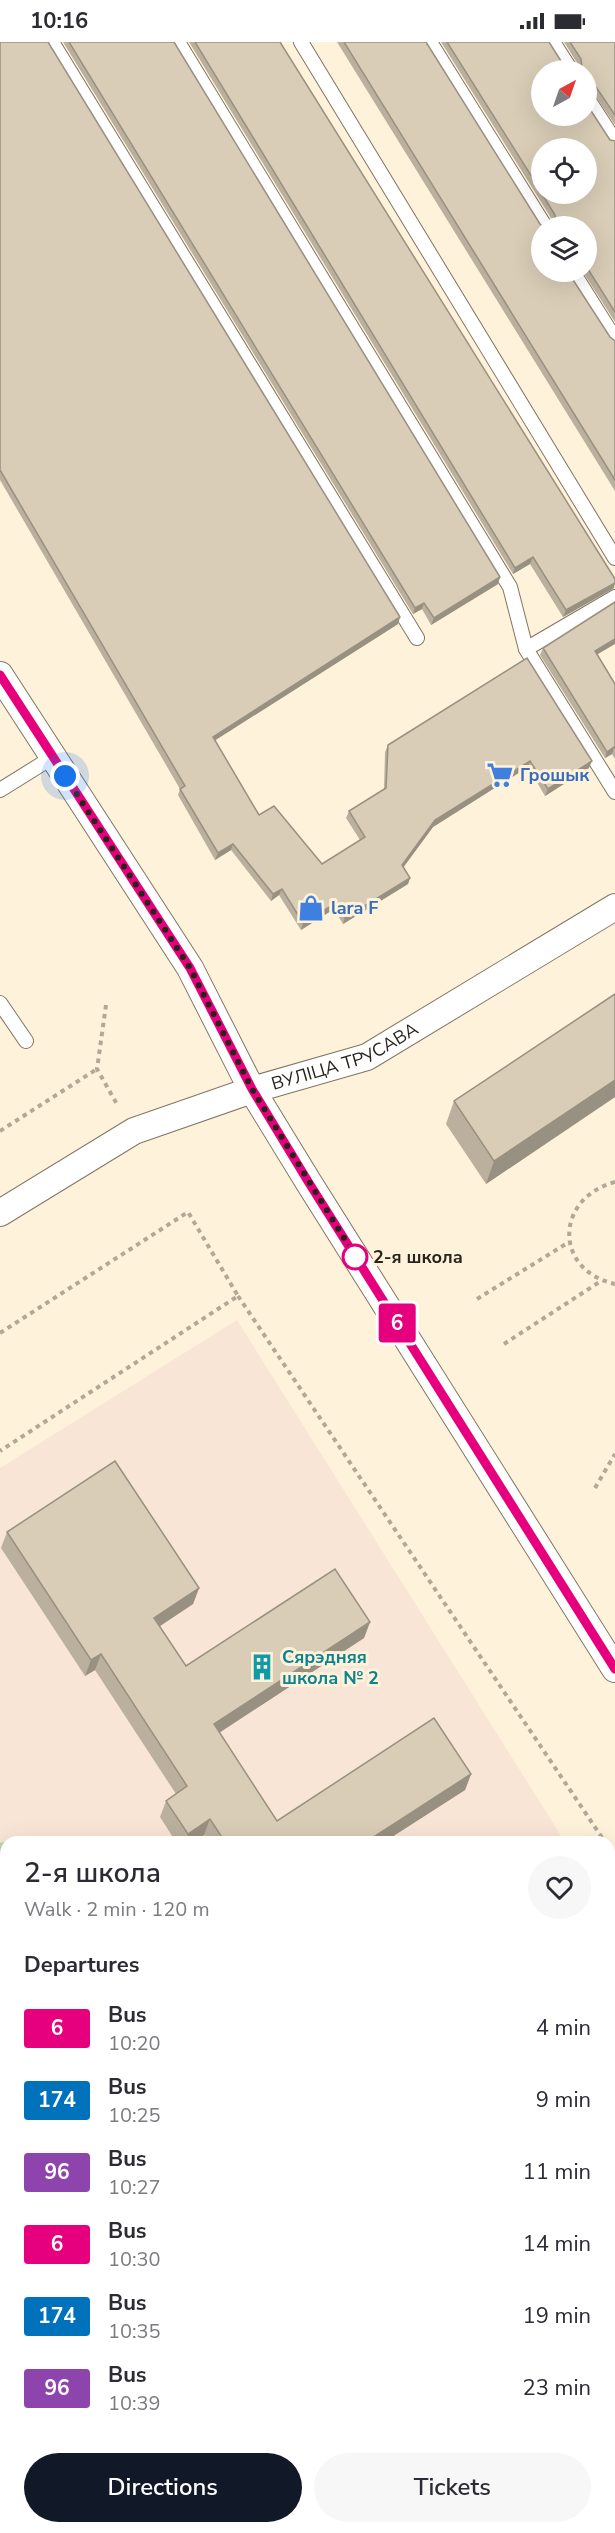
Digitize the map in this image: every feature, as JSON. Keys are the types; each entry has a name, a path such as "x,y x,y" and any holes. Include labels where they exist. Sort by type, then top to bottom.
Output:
{"street":[{"path":"0,675 190,968 252,1089 615,1669"},
{"name":"ВУЛІЦА ТРУСАВА","path":"0,1213 134,1131 252,1089 367,1057 615,907"}],"lane":[{"path":"52,42 417,638"},
{"path":"178,42 510,587 526,649 615,792"},
{"path":"300,42 615,558"},
{"path":"430,42 539,216"},
{"path":"553,42 565,60"},
{"path":"597,113 615,141"},
{"path":"579,282 615,339"},
{"path":"526,649 615,597"},
{"path":"0,790 53,757"},
{"path":"0,1003 26,1041"}],"path":[{"path":"106,1005 96,1069 122,1113"},
{"path":"0,1131 96,1069"},
{"path":"615,1182 599,1186 585,1196 575,1209 570,1224 570,1242 575,1258 586,1272 601,1281 615,1284"},
{"path":"0,1334 188,1212 238,1296 601,1836"},
{"path":"477,1299 570,1242"},
{"path":"504,1344 601,1281"},
{"path":"0,1451 238,1296"},
{"path":"595,1488 615,1454"}],"shaded area":[{"path":"237,1320 561,1836 0,1836 0,1468"}],"building":[{"path":"0,42 48,42 400,617 213,737 259,815 274,806 322,864 365,837 349,811 386,788 388,745 527,658 592,761 548,789 530,761 435,820 402,865 410,878 345,918 336,903 303,923 282,889 273,894 233,844 218,853 180,789 185,786 0,470"},
{"path":"69,42 174,42 500,577 434,618 424,603 415,608"},
{"path":"195,42 280,42 615,579 615,583 566,610 533,557 515,568"},
{"path":"344,42 426,42 535,216 531,216 531,282 574,282 610,337 615,341 615,480"},
{"path":"447,42 549,42 560,60 531,60 531,126 597,126 597,120 610,140 615,141 615,312 596,282 597,216 555,216 548,204 597,204 597,138 531,138 531,176"},
{"path":"570,42 615,42 615,115 597,88 597,60 581,59"},
{"path":"615,602 615,639 595,651 615,684 615,748 607,752 543,648"},
{"path":"615,994 615,1080 494,1161 454,1101"},
{"name":"Сярэдняя школа № 2","path":"115,1461 199,1588 154,1618 186,1666 335,1569 370,1622 214,1724 277,1821 434,1718 471,1774 375,1836 221,1836 210,1819 188,1834 166,1801 187,1786 101,1654 91,1660 7,1532"}],"bus line":[{"name":"6","path":"0,675 190,968 252,1089 615,1669"}],"place":[{"name":"Грошык","path":"500,775"},
{"name":"lara F","path":"311,908"},
{"name":"2-я школа","path":"355,1257"},
{"name":"Сярэдняя школа № 2","path":"262,1667"}],"route":[{"path":"65,776 190,968 252,1089 360,1264 355,1257"}]}
